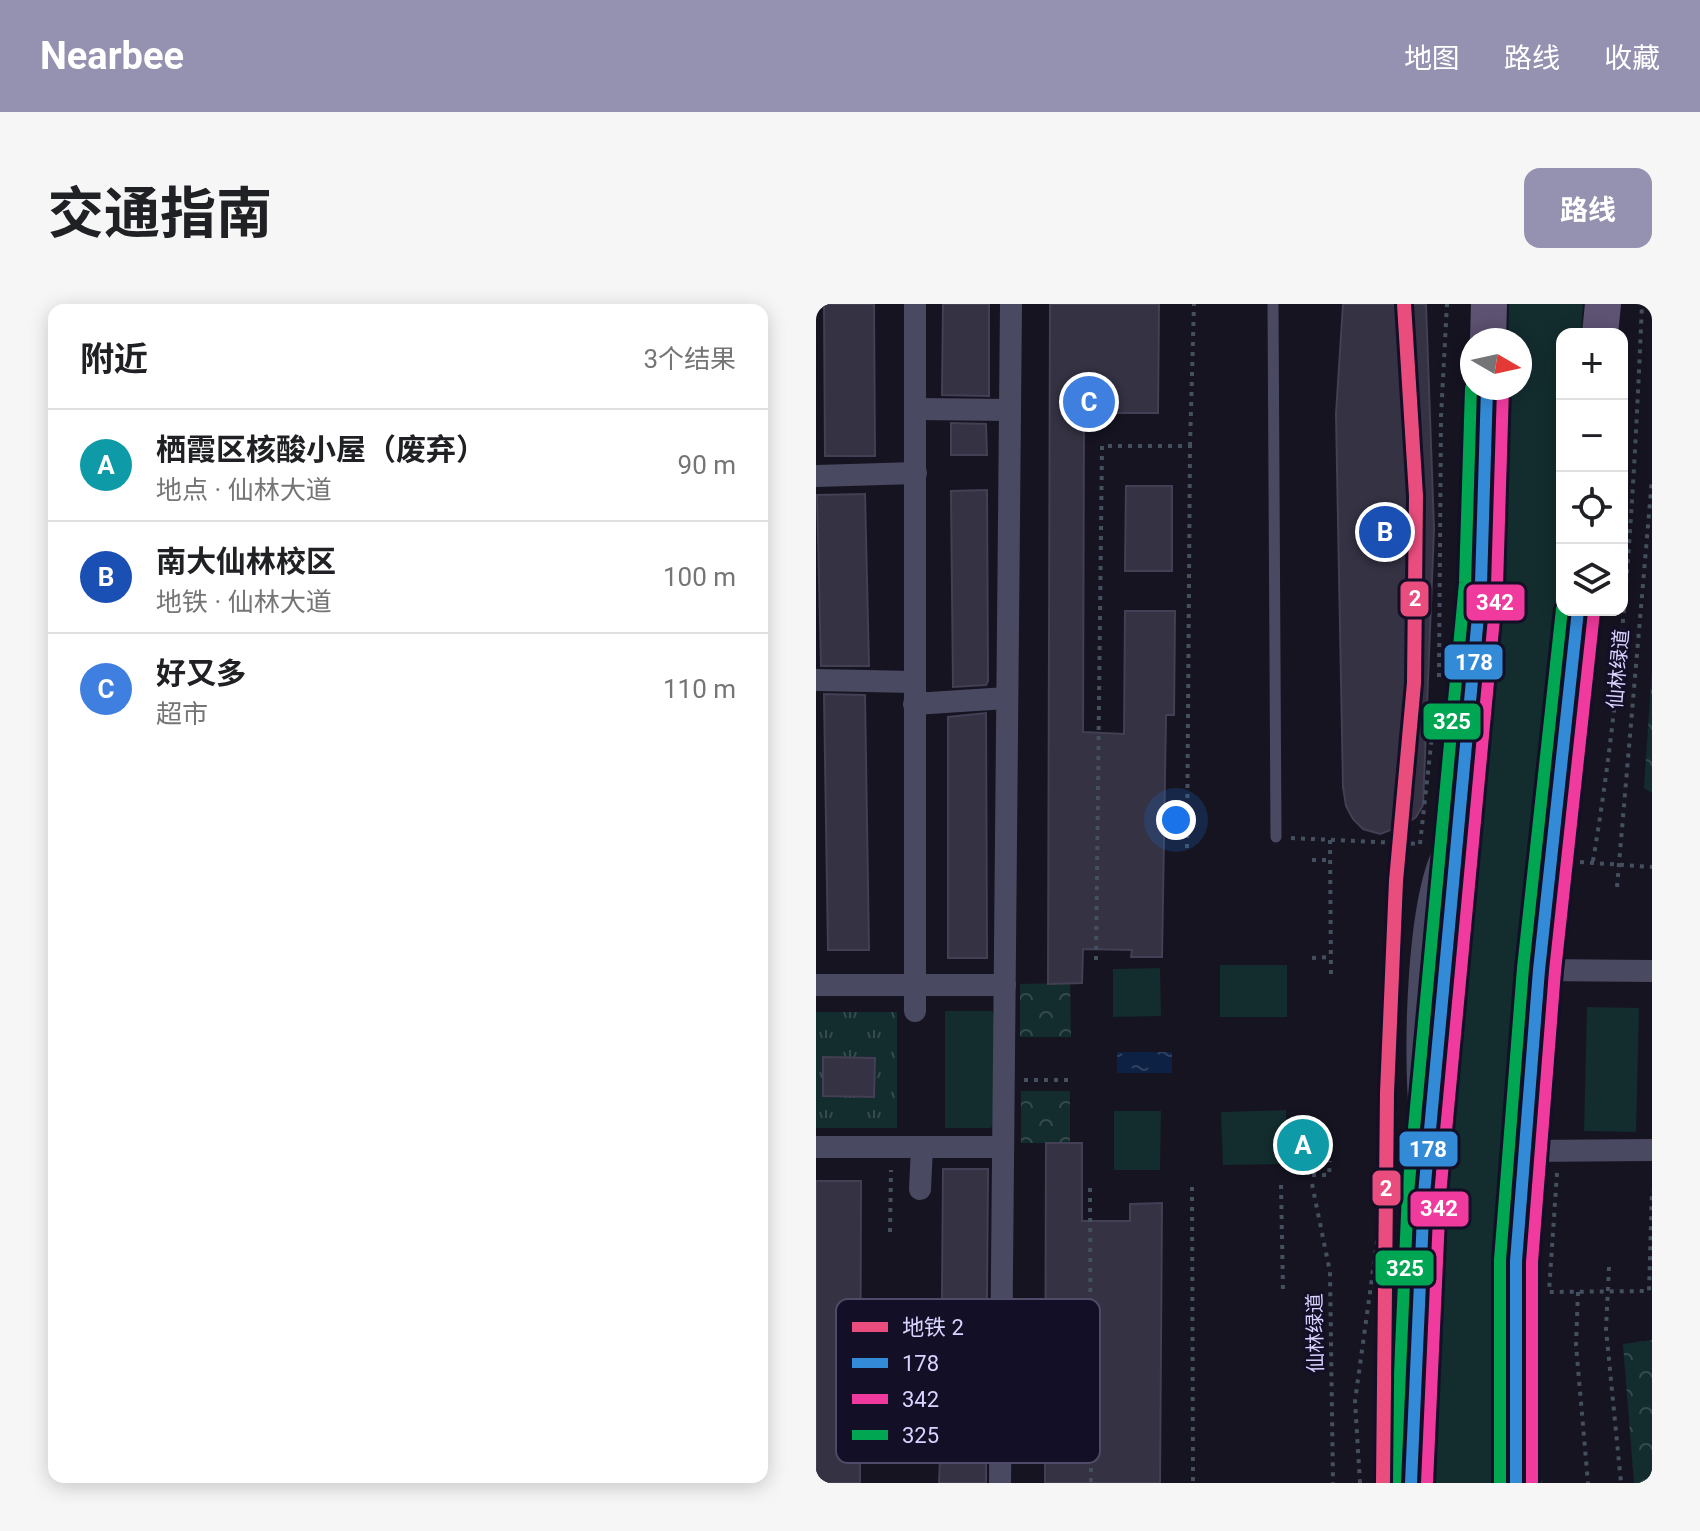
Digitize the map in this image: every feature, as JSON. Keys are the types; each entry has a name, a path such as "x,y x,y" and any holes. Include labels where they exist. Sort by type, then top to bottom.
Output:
{"main road":[{"path":"1488,328 1489,304"},
{"path":"1601,328 1603,304"},
{"path":"1411,1483 1424,1194 1481,584 1487,400"},
{"path":"1516,1483 1516,1261 1542,1151 1539,970 1577,616"}],"street":[{"path":"915,304 915,1011"},
{"path":"1002,1299 1011,304"},
{"path":"916,409 1010,410"},
{"path":"816,476 916,473"},
{"path":"816,680 914,693 1007,698"},
{"path":"1539,970 1652,971"},
{"path":"816,985 1005,985"},
{"path":"816,1147 1003,1147"},
{"path":"920,1189 922,1147"},
{"path":"1542,1151 1652,1150"},
{"path":"1000,1463 1000,1483"}],"lane":[{"path":"1273,304 1276,837"},
{"path":"1515,1357 1536,1483"}],"path":[{"path":"1187,851 1194,304"},
{"path":"1593,861 1607,781 1634,483 1642,304"},
{"path":"1096,960 1102,446 1190,446"},
{"name":"仙林绿道","path":"1617,887 1652,479"},
{"path":"1276,837 1420,844"},
{"path":"1330,840 1331,980"},
{"path":"1312,860 1330,860"},
{"path":"1579,876 1580,860 1652,867"},
{"path":"1312,958 1331,957"},
{"path":"1004,1080 1070,1080"},
{"path":"1542,1151 1549,1292 1649,1291 1652,1190"},
{"path":"1312,1175 1329,1175 1330,1161"},
{"path":"890,1232 891,1176"},
{"name":"仙林绿道","path":"1312,1184 1330,1272 1333,1483"},
{"path":"1281,1185 1283,1291"},
{"path":"1192,1187 1193,1483"},
{"path":"1090,1188 1090,1299"},
{"path":"1609,1267 1607,1344 1621,1483"},
{"path":"1578,1292 1576,1345 1588,1483"},
{"path":"1091,1463 1091,1483"}],"green space":[{"path":"1509,304 1583,304 1581,328 1556,328 1558,616 1514,971 1501,1153 1493,1483 1432,1483 1437,1207 1458,1036 1499,578 1506,400 1532,400 1532,328 1508,328"},
{"path":"1652,669 1652,793 1644,788"},
{"path":"1220,965 1287,965 1287,1017 1220,1017"},
{"path":"1160,968 1161,1016 1113,1017 1113,969"},
{"path":"1070,983 1071,1037 1020,1037 1020,984"},
{"path":"1587,1007 1639,1008 1636,1132 1584,1131"},
{"path":"945,1011 992,1011 998,1024 997,1114 991,1128 945,1128"},
{"path":"816,1012 897,1012 897,1128 816,1128"},
{"path":"1021,1091 1070,1091 1070,1143 1021,1143"},
{"path":"1286,1110 1287,1164 1223,1165 1221,1112"},
{"path":"1114,1111 1161,1111 1160,1170 1114,1170"},
{"path":"1652,1340 1652,1483 1634,1483 1623,1344"}],"water":[{"path":"1117,1052 1172,1052 1172,1073 1117,1073"}],"building":[{"path":"824,304 874,304 875,456 825,456"},
{"path":"943,304 989,304 989,396 942,395"},
{"path":"1050,304 1159,304 1158,413 1084,413 1083,732 1124,734 1125,611 1175,611 1174,715 1166,715 1162,957 1131,957 1132,950 1083,949 1082,983 1048,984"},
{"path":"1343,304 1426,304 1434,529 1423,805 1416,817 1380,834 1363,829 1353,819 1346,806 1343,787 1336,414"},
{"path":"951,423 986,424 987,455 951,455"},
{"path":"1126,486 1172,486 1172,571 1125,571"},
{"path":"987,490 988,681 986,685 953,687 951,491"},
{"path":"865,494 869,666 821,666 817,495"},
{"path":"824,694 865,695 869,950 828,950"},
{"path":"986,713 987,958 948,958 948,717"},
{"path":"823,1057 875,1058 874,1097 823,1096"},
{"path":"1046,1143 1082,1143 1082,1221 1130,1221 1130,1204 1162,1203 1160,1483 1045,1483 1045,1463 1100,1463 1100,1299 1046,1299"},
{"path":"943,1169 988,1169 987,1299 942,1299"},
{"path":"816,1181 861,1181 861,1299 836,1299 836,1463 860,1463 860,1483 816,1483"},
{"path":"940,1463 986,1463 986,1483 939,1483"}],"metro line":[{"name":"2","path":"1383,1483 1387,1093 1396,881 1414,683 1416,496 1404,304"}],"transit line":[{"name":"325","path":"1395,1482 1408,1193 1465,583 1471,400"},
{"name":"178","path":"1411,1483 1424,1194 1481,584 1487,400"},
{"name":"342","path":"1427,1483 1440,1195 1497,586 1503,400"},
{"name":"325","path":"1500,1483 1500,1260 1523,968 1561,616"},
{"name":"178","path":"1516,1483 1516,1261 1539,970 1577,616"},
{"name":"342","path":"1532,1483 1532,1262 1555,971 1594,616"}],"place":[{"name":"好又多","path":"1089,402"},
{"name":"南大仙林校区","path":"1385,532"},
{"name":"栖霞区核酸小屋（废弃）","path":"1303,1145"}]}
